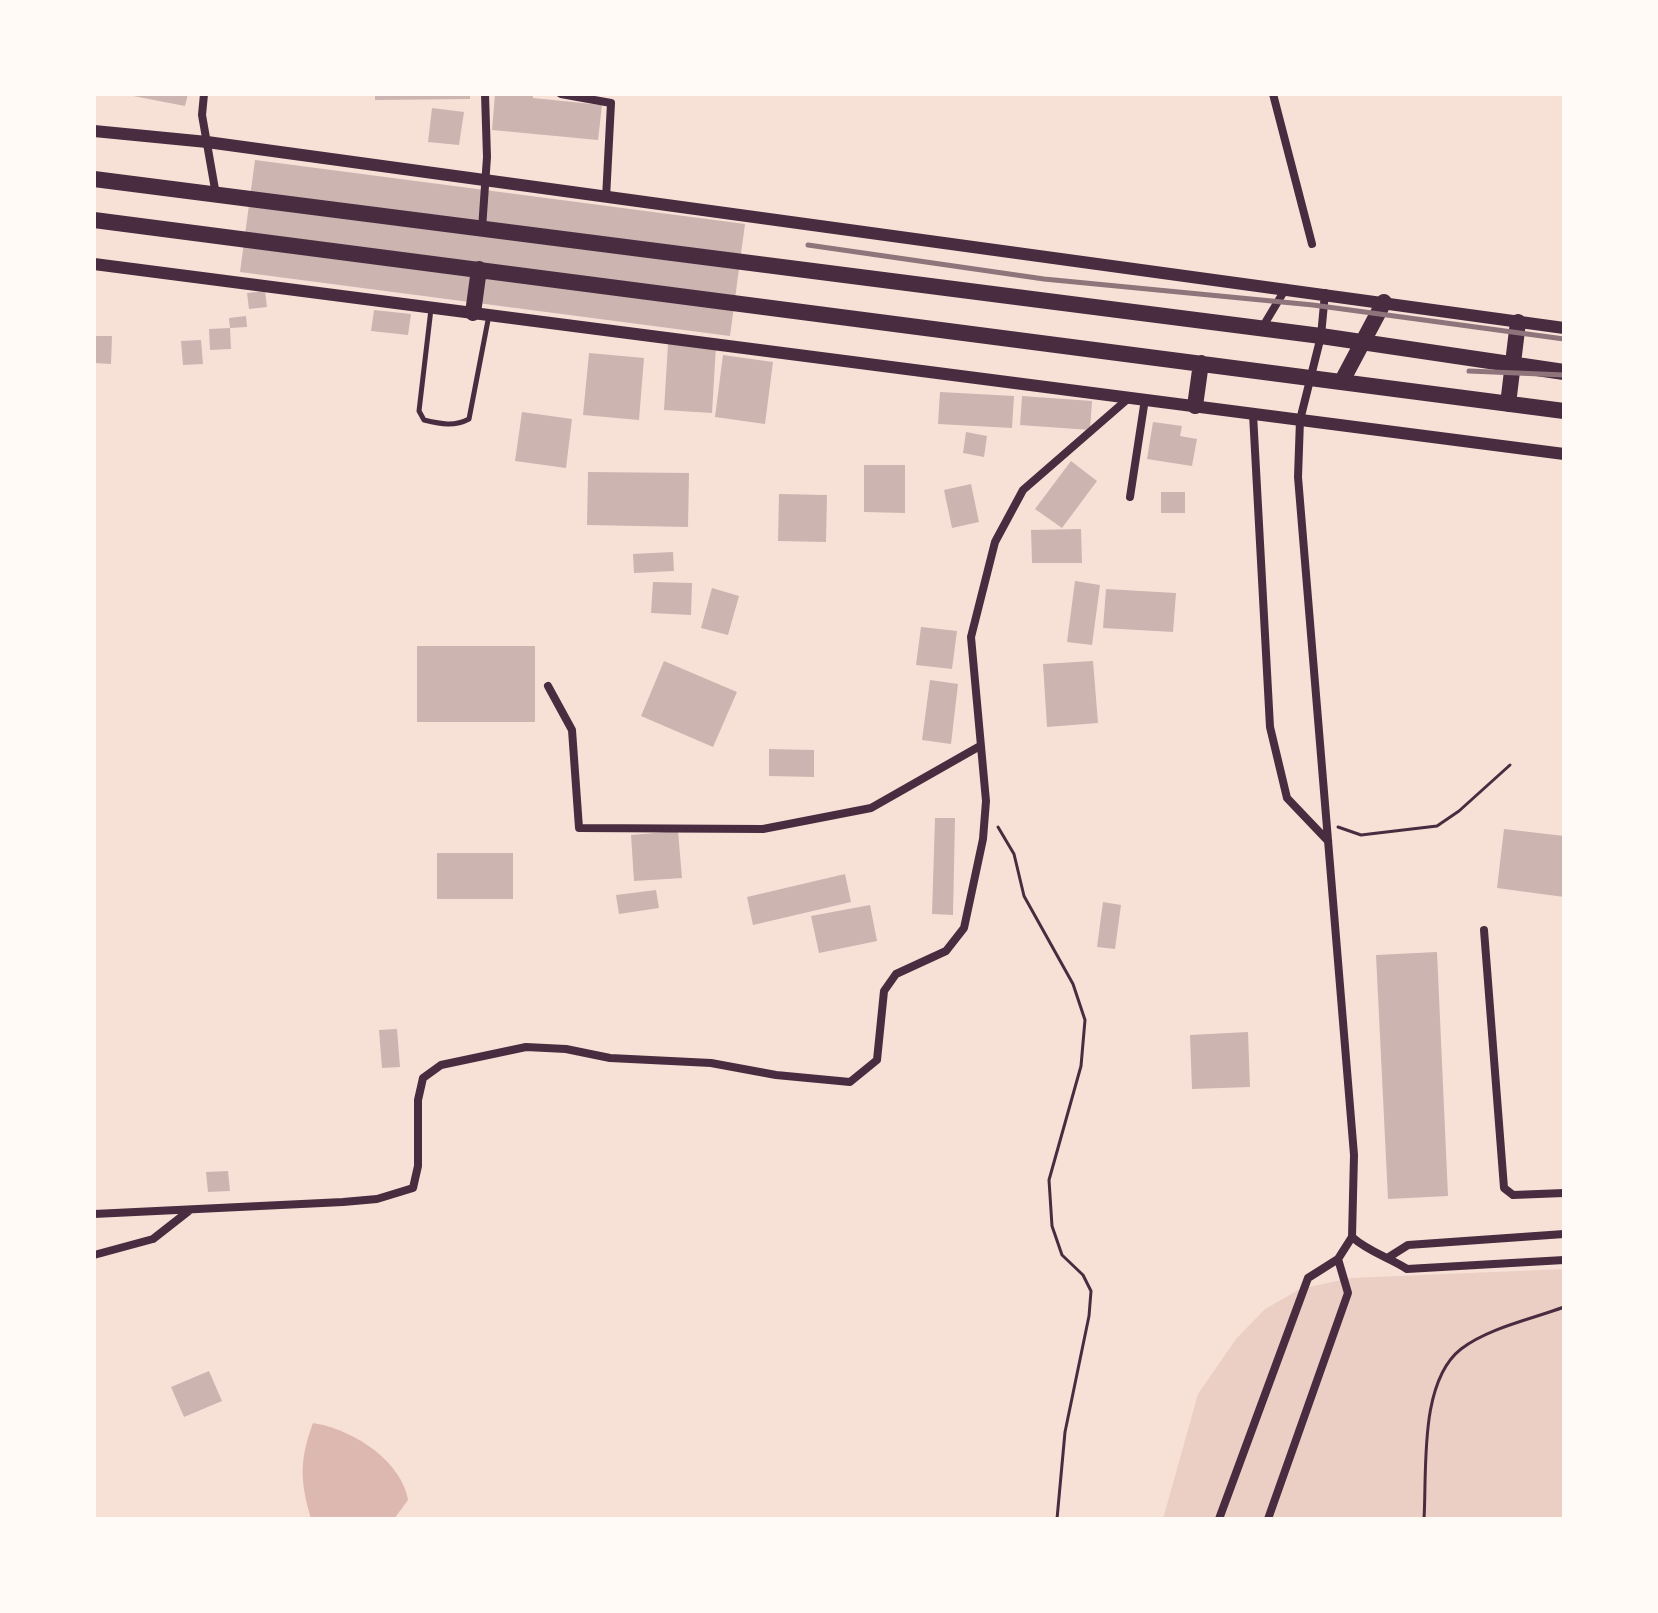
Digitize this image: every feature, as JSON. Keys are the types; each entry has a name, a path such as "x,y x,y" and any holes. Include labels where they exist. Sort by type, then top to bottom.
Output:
{"main road":[{"path":"94,179 1321,336 1564,372"},
{"path":"94,220 1564,411"},
{"path":"479,269 481,314"},
{"path":"1342,381 1384,302"},
{"path":"1508,404 1518,322"},
{"path":"1195,406 1201,363"}],"street":[{"path":"204,94 202,115 216,195"},
{"path":"482,230 485,94"},
{"path":"561,94 611,103 606,198"},
{"path":"1273,94 1312,244"},
{"path":"94,131 207,142 1564,328"},
{"path":"94,264 1564,454"},
{"path":"1262,329 1286,288"},
{"path":"1219,1519 1308,1278 1338,1259 1352,1237 1354,1155 1298,477 1300,420 1313,377 1325,293"},
{"path":"94,1214 366,1200 413,1188 418,1166 418,1100 423,1078 441,1065 526,1047 566,1049 610,1058 711,1063 776,1075 850,1082 877,1060 884,991 896,974 946,951 964,928 985,815 971,637 995,542 1023,490 1130,397"},
{"path":"1130,497 1145,399"},
{"path":"1253,414 1270,727 1287,798 1328,841"},
{"path":"548,686 572,730 579,828 763,829 871,808 980,746"},
{"path":"1484,930 1504,1188 1513,1195 1564,1193"},
{"path":"94,1255 153,1239 191,1210"},
{"path":"1389,1257 1408,1245 1564,1234"},
{"path":"1352,1237 1367,1250 1389,1257 1407,1269 1564,1260"},
{"path":"1268,1519 1348,1293 1338,1259"}],"lane":[{"path":"431,308 419,411 424,420 443,425 459,424 469,419 481,314"}],"path":[{"path":"1327,823 1361,835 1437,826 1459,811 1510,765"},
{"path":"985,815 1001,830 1014,854 1024,896 1073,984 1085,1020 1081,1066 1049,1180 1052,1226 1062,1255 1083,1275 1091,1291 1089,1316 1065,1432 1057,1519"},
{"path":"1424,1519 1433,1389 1444,1364 1473,1342 1564,1307"}],"shaded area":[{"path":"1564,1269 1564,1519 1163,1519 1198,1394 1236,1339 1265,1309 1300,1289 1351,1278"},
{"path":"313,1423 358,1439 396,1472 408,1500 394,1519 311,1519 303,1471 305,1449"}],"building":[{"path":"123,94 188,94 185,106"},
{"path":"375,94 470,94 470,99 375,100"},
{"path":"495,94 533,94 533,98 602,105 598,140 492,130"},
{"path":"432,108 464,112 459,145 428,142"},
{"path":"255,160 745,224 730,336 240,272"},
{"path":"265,291 267,307 249,309 247,293"},
{"path":"374,310 411,314 408,335 371,331"},
{"path":"246,316 247,327 230,328 229,318"},
{"path":"230,328 231,349 210,350 209,329"},
{"path":"94,336 112,336 111,364 94,363"},
{"path":"201,340 203,364 183,365 181,341"},
{"path":"668,344 716,346 712,413 664,410"},
{"path":"589,353 644,358 639,420 583,415"},
{"path":"723,355 773,362 765,424 715,417"},
{"path":"940,392 1014,396 1012,428 938,424"},
{"path":"1022,396 1092,401 1090,430 1020,425"},
{"path":"522,412 572,419 566,468 515,461"},
{"path":"1153,422 1182,426 1180,436 1197,439 1192,466 1147,459"},
{"path":"966,432 987,436 984,457 963,453"},
{"path":"1071,461 1097,481 1062,528 1035,509"},
{"path":"864,465 905,465 905,513 864,512"},
{"path":"588,472 689,473 688,527 587,525"},
{"path":"971,484 979,522 952,528 944,490"},
{"path":"1161,492 1185,492 1185,513 1161,513"},
{"path":"779,494 827,495 826,542 778,541"},
{"path":"1081,529 1082,563 1032,563 1031,530"},
{"path":"673,552 674,571 634,573 633,554"},
{"path":"1075,581 1100,585 1092,645 1067,642"},
{"path":"653,582 692,583 691,615 651,613"},
{"path":"712,588 739,596 728,635 701,628"},
{"path":"1106,589 1176,593 1173,632 1103,628"},
{"path":"921,627 957,631 952,669 916,665"},
{"path":"417,646 535,646 535,722 417,722"},
{"path":"664,661 737,692 713,747 641,716"},
{"path":"1093,661 1098,723 1047,727 1043,664"},
{"path":"930,680 958,684 951,744 922,740"},
{"path":"769,749 814,750 814,777 769,776"},
{"path":"935,818 955,818 953,915 932,914"},
{"path":"1504,829 1564,836 1564,897 1497,888"},
{"path":"678,831 682,878 634,881 631,835"},
{"path":"437,853 513,853 513,899 437,899"},
{"path":"845,874 851,902 753,925 747,897"},
{"path":"656,890 659,908 619,914 616,895"},
{"path":"1103,902 1121,905 1115,949 1097,947"},
{"path":"870,905 877,941 819,953 811,916"},
{"path":"1437,952 1448,1196 1388,1199 1376,955"},
{"path":"397,1029 400,1067 382,1068 379,1030"},
{"path":"1248,1032 1250,1087 1192,1089 1190,1035"},
{"path":"228,1171 230,1191 208,1192 206,1172"},
{"path":"209,1371 222,1401 184,1417 171,1387"}],"railway":[{"path":"808,245 1044,279 1313,305 1564,339"},
{"path":"1469,371 1564,375"}]}
